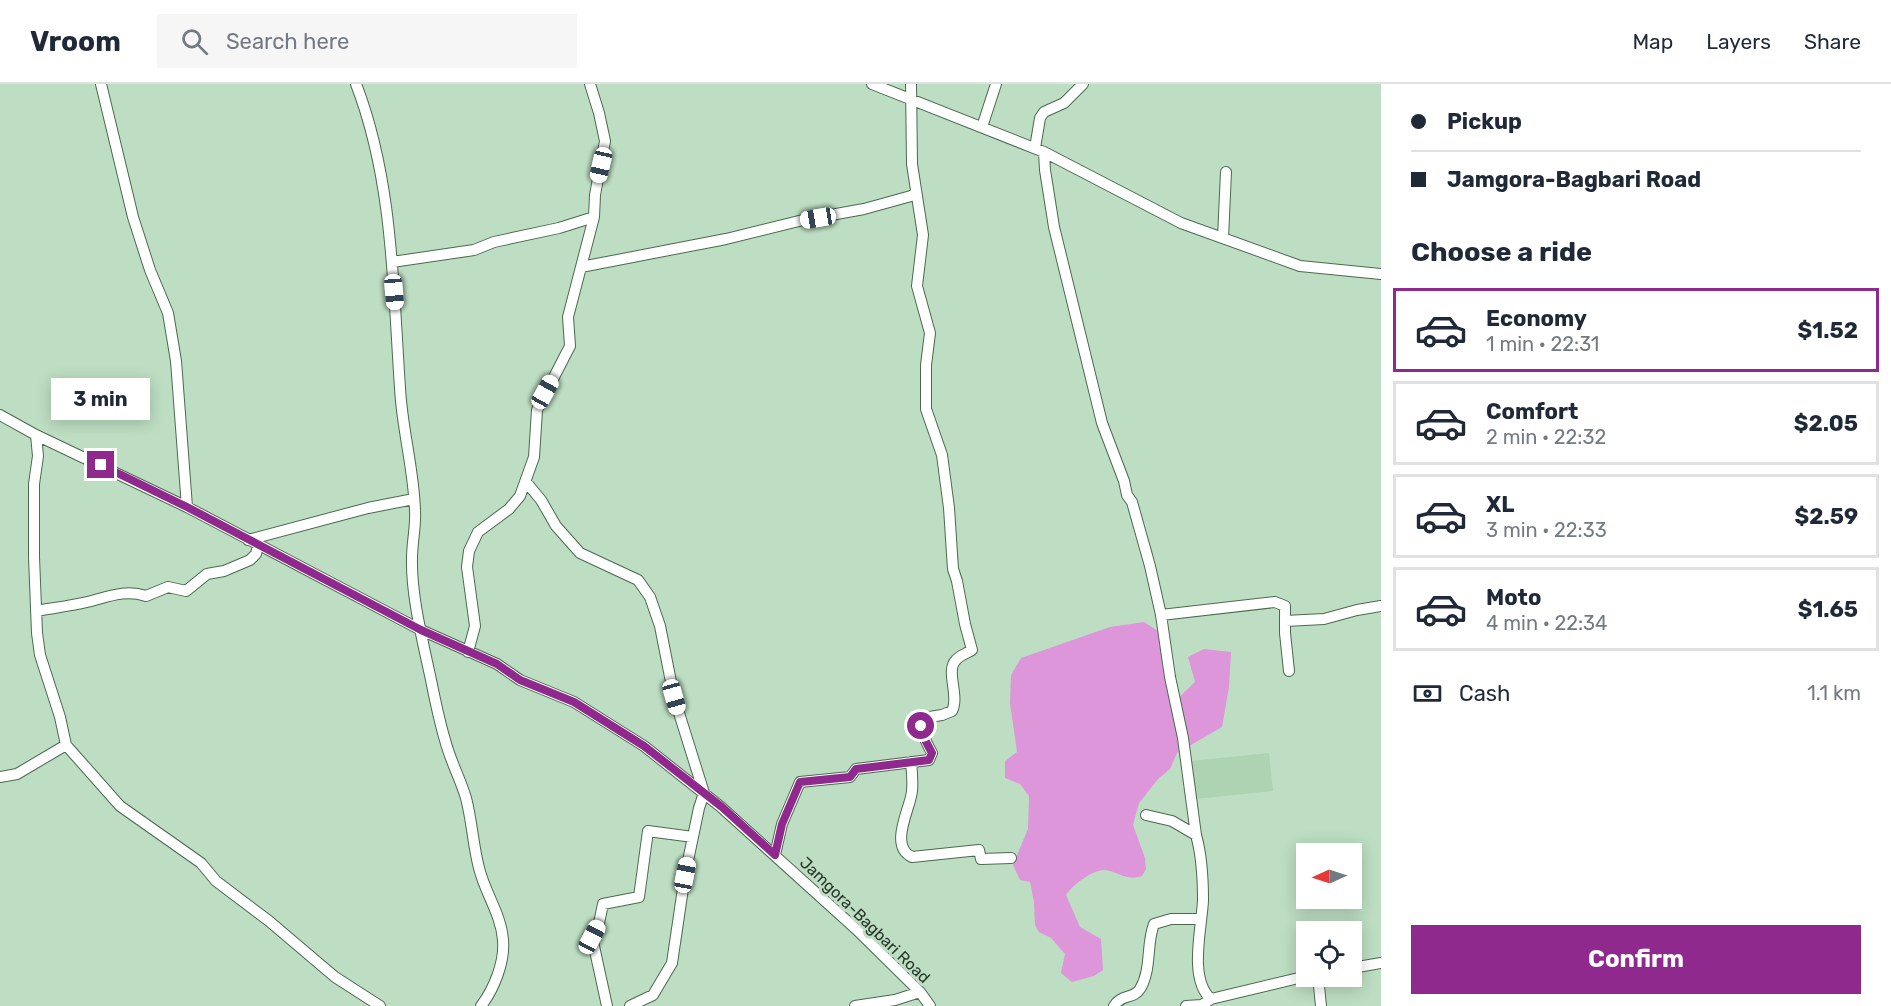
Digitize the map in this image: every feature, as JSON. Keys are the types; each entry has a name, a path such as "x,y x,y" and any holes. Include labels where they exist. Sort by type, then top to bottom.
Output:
{"street":[{"path":"101,84 133,217 150,270 168,313 176,361 187,507"},
{"path":"356,84 367,114 377,159 392,262 400,388 414,499 412,567 421,630 445,740 466,798 479,867 497,914 503,940 499,970 481,1006"},
{"path":"468,652 475,626 467,567 469,551 478,532 508,509 520,496 534,457 537,410 570,346 568,317 594,217 595,195 605,141 590,84"},
{"path":"872,84 1040,150 1180,222 1300,266 1381,274"},
{"path":"775,855 782,824 800,782 850,777 856,769 929,760 932,753 924,738 921,726 923,718 952,711 956,704 952,668 956,660 968,653 972,647 964,624 957,581 952,569 949,508 942,455 926,409 926,365 930,333 917,286 923,235 912,164 911,84"},
{"path":"982,127 996,84"},
{"path":"1083,84 1064,103 1044,112 1040,118 1040,150 1054,227 1102,423 1127,495 1132,502 1161,615 1170,677 1183,738 1196,835 1202,855 1203,899 1198,953 1200,980 1204,993 1211,999"},
{"path":"1223,238 1226,172"},
{"path":"581,267 864,209 916,193"},
{"path":"392,262 474,249 594,217"},
{"name":"Jamgora-Bagbari Road","path":"0,415 36,435 187,507 421,630 497,664 520,680 574,702 644,746 704,793 775,855 920,992 930,1006"},
{"path":"36,435 38,456 34,484 36,611 40,655 60,717 66,745 120,806 201,863 216,881 269,921 334,977 380,1006"},
{"path":"526,482 541,500 556,526 580,553 638,580 650,597 660,626 674,697 704,793 693,837 672,963 653,995 630,1006"},
{"path":"36,611 88,602 118,593 137,592 146,596 168,587 186,591 207,574 230,569 250,560 256,554 253,543 368,508 414,499"},
{"path":"1161,615 1275,602 1285,606 1289,671"},
{"path":"1285,621 1324,619 1381,606"},
{"path":"0,777 17,774 66,745"},
{"path":"911,762 912,791 902,825 904,851 908,855 912,857 979,850 981,859 1011,858"},
{"path":"1146,815 1172,821 1196,835"},
{"path":"607,1006 592,937 599,923 603,904 639,897 648,831 693,837"},
{"path":"1114,1006 1120,998 1136,994 1142,987 1154,924 1171,919 1201,919"},
{"path":"1362,966 1381,963"},
{"path":"1186,1006 1202,1005 1211,999 1296,979"},
{"path":"1319,987 1321,1006"},
{"path":"855,1006 895,1000 920,992"}],"shaded area":[{"path":"1144,622 1158,631 1171,705 1195,682 1188,657 1204,649 1231,652 1229,687 1222,727 1177,753 1170,769 1158,779 1139,803 1133,825 1145,858 1146,869 1142,876 1122,876 1100,870 1084,878 1066,895 1080,927 1101,939 1103,970 1094,976 1072,982 1061,973 1065,954 1051,938 1039,932 1035,925 1030,882 1020,880 1013,865 1028,829 1029,796 1020,784 1005,778 1005,761 1017,752 1010,703 1011,675 1021,658 1110,627"},
{"path":"1269,753 1273,791 1186,800 1182,762"}],"route":[{"path":"101,465 187,507 421,630 497,664 520,680 574,702 644,746 722,807 775,855 782,824 800,782 850,777 856,769 870,766 929,760 932,753 921,726"}]}
